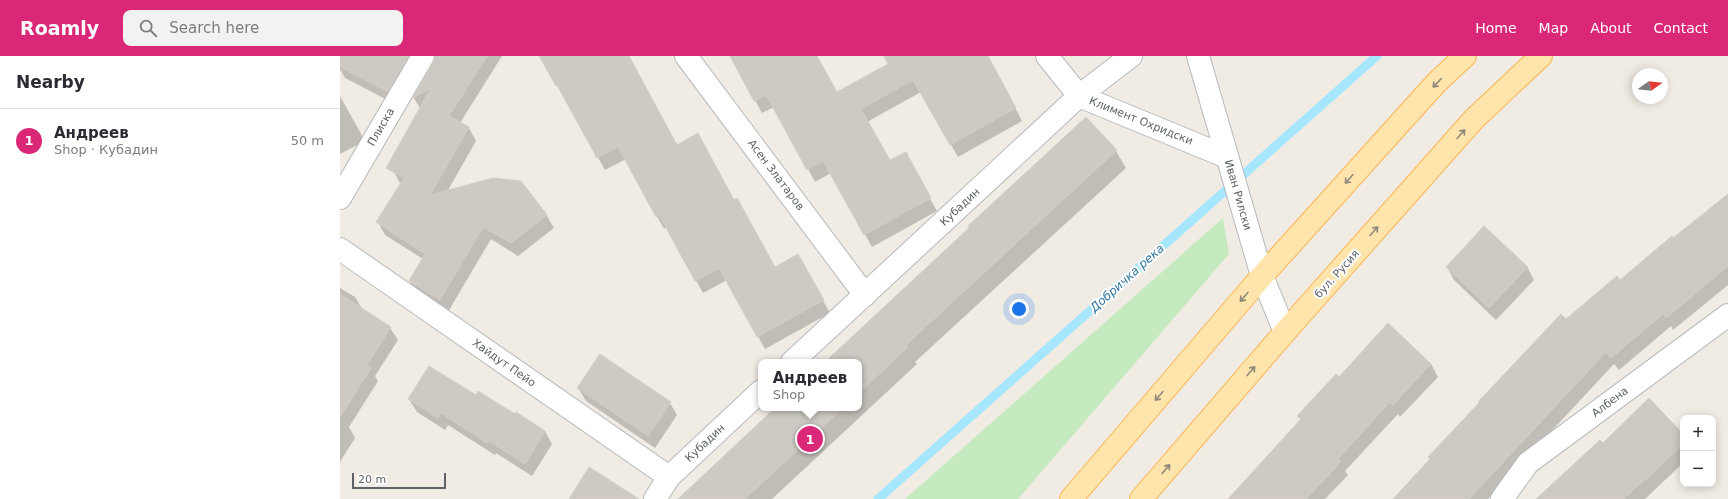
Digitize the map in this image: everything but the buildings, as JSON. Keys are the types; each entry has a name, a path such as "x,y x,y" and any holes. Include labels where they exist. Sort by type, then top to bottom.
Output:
{"main road":[{"path":"1071,499 1262,276 1437,82 1465,56"},
{"name":"бул. Русия","path":"1141,499 1285,332 1474,119 1541,56"}],"street":[{"name":"Плиска","path":"340,198 423,56"},
{"name":"Асен Златаров","path":"686,56 865,295"},
{"name":"Климент Охридски","path":"1047,56 1079,96 1229,162"},
{"name":"Кубадин","path":"795,359 1079,96 1131,56"},
{"name":"Иван Рилски","path":"1198,56 1262,276 1285,332"},
{"name":"Хайдут Пейо","path":"340,249 669,477"},
{"name":"Албена","path":"1502,499 1528,463 1728,315"},
{"name":"Кубадин","path":"655,499 669,477 758,394"}],"green space":[{"path":"1223,218 1229,254 1018,499 905,499"}],"waterway":[{"name":"Добричка река","path":"878,499 1377,56"}],"place":[{"name":"Андреев","path":"810,439"}]}
